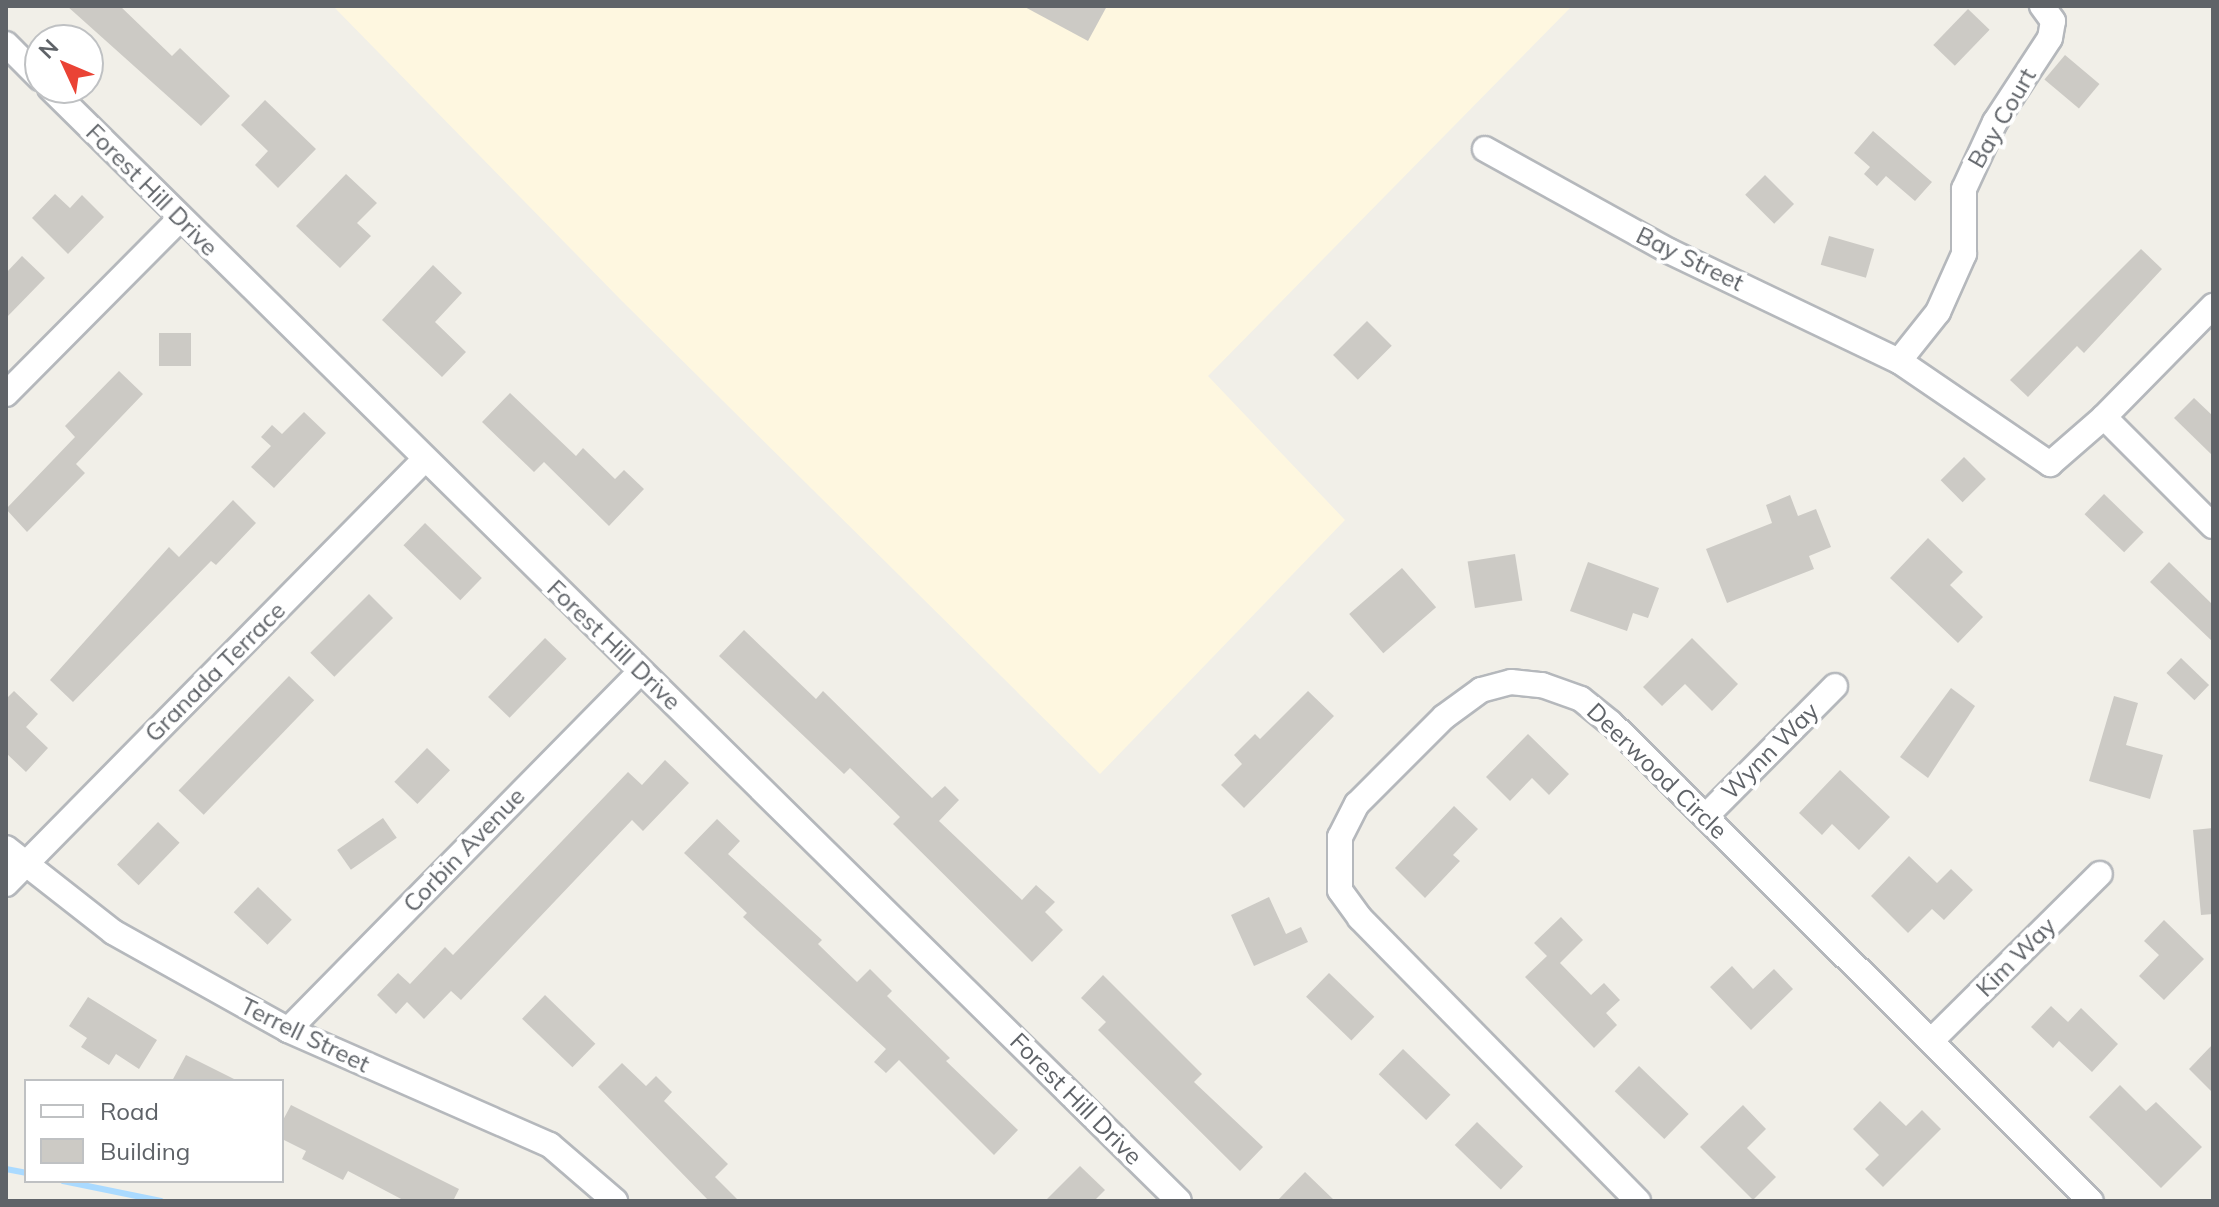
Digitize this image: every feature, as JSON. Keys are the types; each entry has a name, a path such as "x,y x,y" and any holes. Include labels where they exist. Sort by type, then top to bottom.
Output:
{"street":[{"name":"Bay Court","path":"1899,361 1938,312 1964,254 1964,189 1995,122 2050,38 2053,21 2042,6"},
{"path":"6,44 24,62"},
{"name":"Forest Hill Drive","path":"66,104 1174,1199"},
{"name":"Bay Street","path":"1485,149 1669,251 1899,361 2050,464 2104,417"},
{"path":"6,394 180,219"},
{"path":"2213,306 2104,417 2213,526"},
{"name":"Granada Terrace","path":"6,884 425,459"},
{"name":"Corbin Avenue","path":"288,1030 641,671"},
{"name":"Deerwood Circle","path":"1638,1201 1360,918 1340,890 1340,837 1357,804 1404,752 1481,690 1511,682 1542,685 1581,699 1706,816 2091,1201"},
{"name":"Wynn Way","path":"1706,816 1835,686"},
{"name":"Terrell Street","path":"6,848 23,866 113,932 288,1030 550,1145 615,1201"},
{"name":"Kim Way","path":"1932,1040 2100,874"}],"shaded area":[{"path":"333,6 1572,6 1208,376 1345,520 1100,774 622,301"}],"building":[{"path":"67,6 120,6 172,56 180,48 230,96 201,126 104,39 104,24 87,24"},
{"path":"1023,6 1107,6 1088,41"},
{"path":"1968,9 1990,30 1955,66 1933,45"},
{"path":"2065,55 2099,84 2079,108 2044,80"},
{"path":"265,100 316,149 278,188 255,165 268,151 241,125"},
{"path":"1873,131 1932,182 1915,201 1886,176 1877,186 1864,174 1870,167 1854,153"},
{"path":"346,174 377,203 357,223 371,236 340,268 296,226"},
{"path":"1765,175 1794,204 1774,224 1745,195"},
{"path":"55,194 70,208 82,195 104,217 68,254 32,218"},
{"path":"1829,236 1874,249 1866,278 1821,265"},
{"path":"2141,249 2162,269 2084,353 2077,346 2028,397 2010,380"},
{"path":"22,256 45,278 6,318 6,273"},
{"path":"433,265 462,293 435,322 466,352 442,377 382,320"},
{"path":"1367,321 1392,346 1358,380 1333,355"},
{"path":"159,333 191,333 191,366 159,366"},
{"path":"119,371 143,394 76,464 85,473 27,532 6,509 75,437 65,426"},
{"path":"510,393 576,456 583,448 615,479 624,470 644,489 609,526 544,462 534,472 482,422"},
{"path":"2194,398 2213,416 2213,456 2174,418"},
{"path":"304,412 326,433 274,488 251,467 271,446 261,437 272,425 282,434"},
{"path":"1964,457 1986,479 1963,502 1941,480"},
{"path":"2104,494 2144,532 2124,552 2085,514"},
{"path":"1790,495 1798,516 1816,509 1831,547 1809,556 1814,569 1727,603 1706,549 1772,523 1766,505"},
{"path":"233,500 256,523 216,565 211,561 73,702 50,680 169,547 179,557"},
{"path":"425,523 482,578 460,600 403,545"},
{"path":"1928,538 1963,572 1950,585 1983,617 1958,643 1890,578"},
{"path":"1515,554 1522,600 1475,608 1468,562"},
{"path":"1588,562 1659,588 1648,618 1633,613 1627,631 1570,611"},
{"path":"2169,562 2213,605 2213,642 2150,582"},
{"path":"1402,568 1436,607 1383,653 1349,614"},
{"path":"369,594 393,618 334,677 310,653"},
{"path":"744,630 816,699 823,691 932,798 945,786 959,800 939,821 1022,900 1036,885 1055,902 1045,912 1063,930 1032,962 893,824 900,817 850,768 844,774 719,656"},
{"path":"545,638 567,659 510,718 488,697"},
{"path":"1692,638 1738,684 1712,711 1685,684 1662,706 1643,687"},
{"path":"2181,658 2209,685 2194,700 2166,673"},
{"path":"289,676 314,700 204,815 179,790"},
{"path":"1951,688 1975,706 1928,778 1900,757"},
{"path":"14,691 38,714 26,727 48,748 26,772 6,753 6,699"},
{"path":"1308,691 1334,716 1244,808 1221,785 1242,764 1234,755 1255,734 1260,739"},
{"path":"2114,696 2138,703 2126,745 2163,755 2150,799 2089,781"},
{"path":"1528,734 1569,774 1549,795 1532,778 1510,801 1486,777"},
{"path":"427,748 450,770 417,804 394,782"},
{"path":"665,760 689,783 643,831 632,820 461,1000 451,991 424,1019 407,1002 396,1014 377,995 398,973 410,984 445,947 453,955 628,772 642,785"},
{"path":"1840,770 1890,817 1859,850 1832,824 1822,835 1799,813"},
{"path":"1454,806 1478,829 1453,855 1460,861 1425,898 1395,868"},
{"path":"383,818 397,838 351,870 337,850"},
{"path":"717,819 740,841 728,854 822,940 818,944 857,982 870,969 892,991 887,996 950,1058 946,1061 1018,1130 994,1155 899,1060 886,1073 874,1062 886,1049 743,917 747,913 684,853"},
{"path":"158,822 180,843 139,885 117,864"},
{"path":"2213,828 2213,914 2201,915 2193,830"},
{"path":"1909,856 1937,883 1951,869 1973,890 1944,920 1932,909 1908,933 1871,896"},
{"path":"258,887 292,920 267,945 234,912"},
{"path":"1269,897 1286,934 1301,927 1308,942 1254,966 1231,915"},
{"path":"1561,917 1583,940 1560,963 1591,995 1604,983 1620,1000 1606,1013 1617,1025 1594,1048 1525,977 1547,956 1534,943"},
{"path":"2164,920 2204,959 2164,1000 2139,976 2159,955 2144,941"},
{"path":"1732,966 1753,989 1774,969 1793,989 1751,1030 1710,987"},
{"path":"1329,973 1374,1017 1351,1041 1306,997"},
{"path":"1103,975 1202,1074 1194,1082 1263,1147 1240,1171 1098,1030 1106,1022 1081,998"},
{"path":"545,995 595,1044 572,1067 522,1019"},
{"path":"88,997 157,1040 139,1069 116,1054 109,1065 81,1047 87,1038 69,1026"},
{"path":"2051,1006 2068,1022 2081,1008 2118,1044 2092,1072 2059,1041 2053,1048 2031,1027"},
{"path":"2213,1044 2213,1093 2189,1069"},
{"path":"1403,1049 1450,1095 1426,1120 1379,1074"},
{"path":"186,1055 234,1079 173,1079"},
{"path":"622,1063 646,1086 656,1076 672,1092 664,1101 728,1164 715,1177 739,1201 709,1201 598,1087"},
{"path":"1639,1066 1689,1114 1664,1139 1615,1091"},
{"path":"2120,1085 2146,1111 2156,1102 2202,1147 2161,1188 2089,1117"},
{"path":"1880,1101 1906,1126 1922,1110 1941,1129 1883,1187 1865,1169 1879,1155 1853,1129"},
{"path":"291,1105 459,1189 453,1201 405,1201 348,1171 343,1180 302,1159 306,1151 284,1140 284,1118"},
{"path":"1743,1105 1766,1129 1747,1148 1776,1177 1753,1200 1700,1147"},
{"path":"1477,1122 1523,1166 1501,1189 1455,1145"},
{"path":"1080,1166 1105,1190 1094,1201 1045,1201"},
{"path":"1305,1172 1335,1201 1277,1201"}],"waterway":[{"path":"6,1169 24,1173"},
{"path":"73,1183 161,1201"}]}
